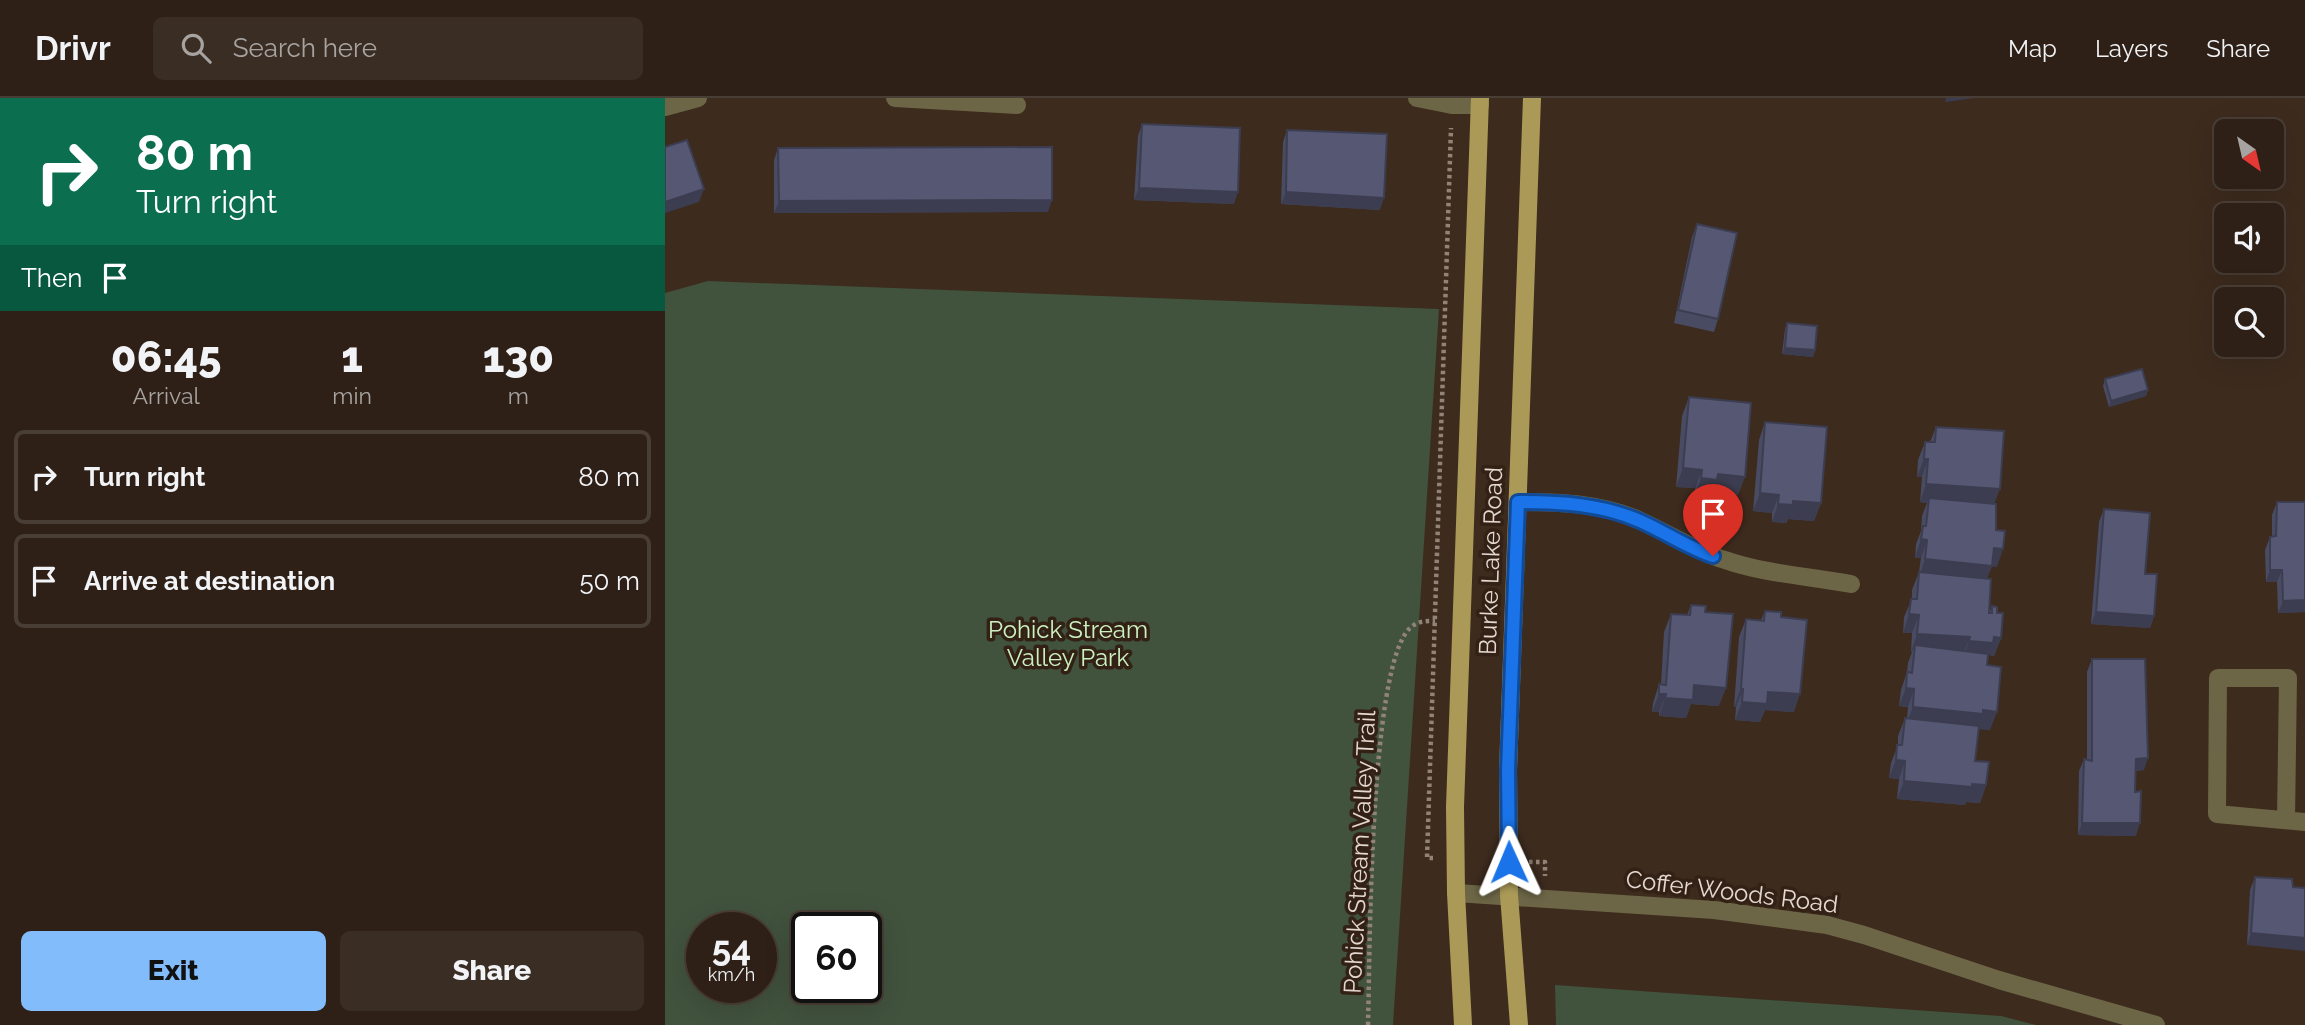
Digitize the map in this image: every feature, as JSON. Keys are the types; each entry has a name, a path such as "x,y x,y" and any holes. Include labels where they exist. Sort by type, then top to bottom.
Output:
{"main road":[{"name":"Burke Lake Road","path":"1520,1025 1509,895 1508,770 1532,98"},
{"name":"Burke Lake Road","path":"1463,1025 1456,893 1455,807 1480,101"}],"street":[{"path":"665,107 698,98"},
{"path":"895,98 1017,105"},
{"path":"1417,98 1452,105 1480,101"},
{"path":"1518,502 1563,502 1615,511 1641,521 1700,552 1751,569 1851,584"},
{"path":"2286,820 2288,678 2218,678 2217,814 2305,822"},
{"name":"Coffer Woods Road","path":"1456,893 1714,911 1827,925 1864,934 1999,980 2156,1025"}],"path":[{"path":"1427,858 1452,105"},
{"name":"Pohick Stream Valley Trail","path":"1368,1025 1381,728 1394,660 1401,641 1410,628 1422,621 1435,621"}],"green space":[{"name":"Pohick Stream Valley Park","path":"708,281 1439,309 1393,1025 665,1025 665,293"},
{"path":"1555,985 2001,1016 2036,1025 1556,1025"}],"building":[{"path":"1142,124 1240,128 1238,192 1139,188"},
{"path":"1287,130 1387,134 1384,198 1286,192"},
{"path":"687,140 704,189 665,202 665,147"},
{"path":"1052,147 1052,200 779,201 778,148"},
{"path":"1697,224 1737,233 1718,319 1678,310"},
{"path":"1787,323 1817,326 1815,350 1785,348"},
{"path":"2142,369 2148,390 2111,401 2105,379"},
{"path":"1689,397 1751,403 1745,477 1718,474 1717,480 1701,478 1702,470 1683,468"},
{"path":"1765,422 1827,427 1821,503 1793,501 1793,505 1778,504 1779,495 1760,493"},
{"path":"1936,427 2004,431 2000,489 1926,484 1928,459 1924,459 1925,442 1935,442"},
{"path":"1929,498 1996,504 1996,530 2005,531 2003,549 1994,548 1992,566 1925,559 1927,540 1921,539 1923,526 1926,526"},
{"path":"2277,502 2305,502 2305,600 2283,601 2282,570 2270,570 2270,537 2276,536"},
{"path":"2104,509 2150,513 2145,574 2157,574 2154,616 2096,612"},
{"path":"1919,572 1991,579 1989,613 1992,613 1992,606 1997,607 1997,613 2003,613 2001,638 1994,637 1993,643 1969,641 1970,637 1917,634 1919,615 1909,614 1911,599 1917,599"},
{"path":"1691,605 1706,606 1705,612 1733,614 1726,688 1694,685 1693,700 1665,698 1666,694 1659,694 1659,684 1666,685 1671,614 1690,615"},
{"path":"1765,611 1781,612 1781,617 1807,620 1800,694 1768,692 1767,704 1742,702 1746,619 1764,621"},
{"path":"1915,645 1988,654 1987,665 2001,667 1997,712 1983,710 1983,714 1913,707 1914,689 1906,688 1907,672 1912,673"},
{"path":"2092,659 2145,659 2148,758 2136,759 2135,792 2141,791 2140,823 2082,823 2084,759 2092,761"},
{"path":"1905,718 1979,726 1975,761 1989,762 1986,785 1972,784 1972,787 1904,781 1905,761 1896,760 1897,745 1902,745"},
{"path":"2255,877 2292,879 2293,887 2305,888 2305,938 2251,933"}],"route":[{"path":"1509,862 1508,770 1518,502 1563,502 1615,511 1713,556"}]}
